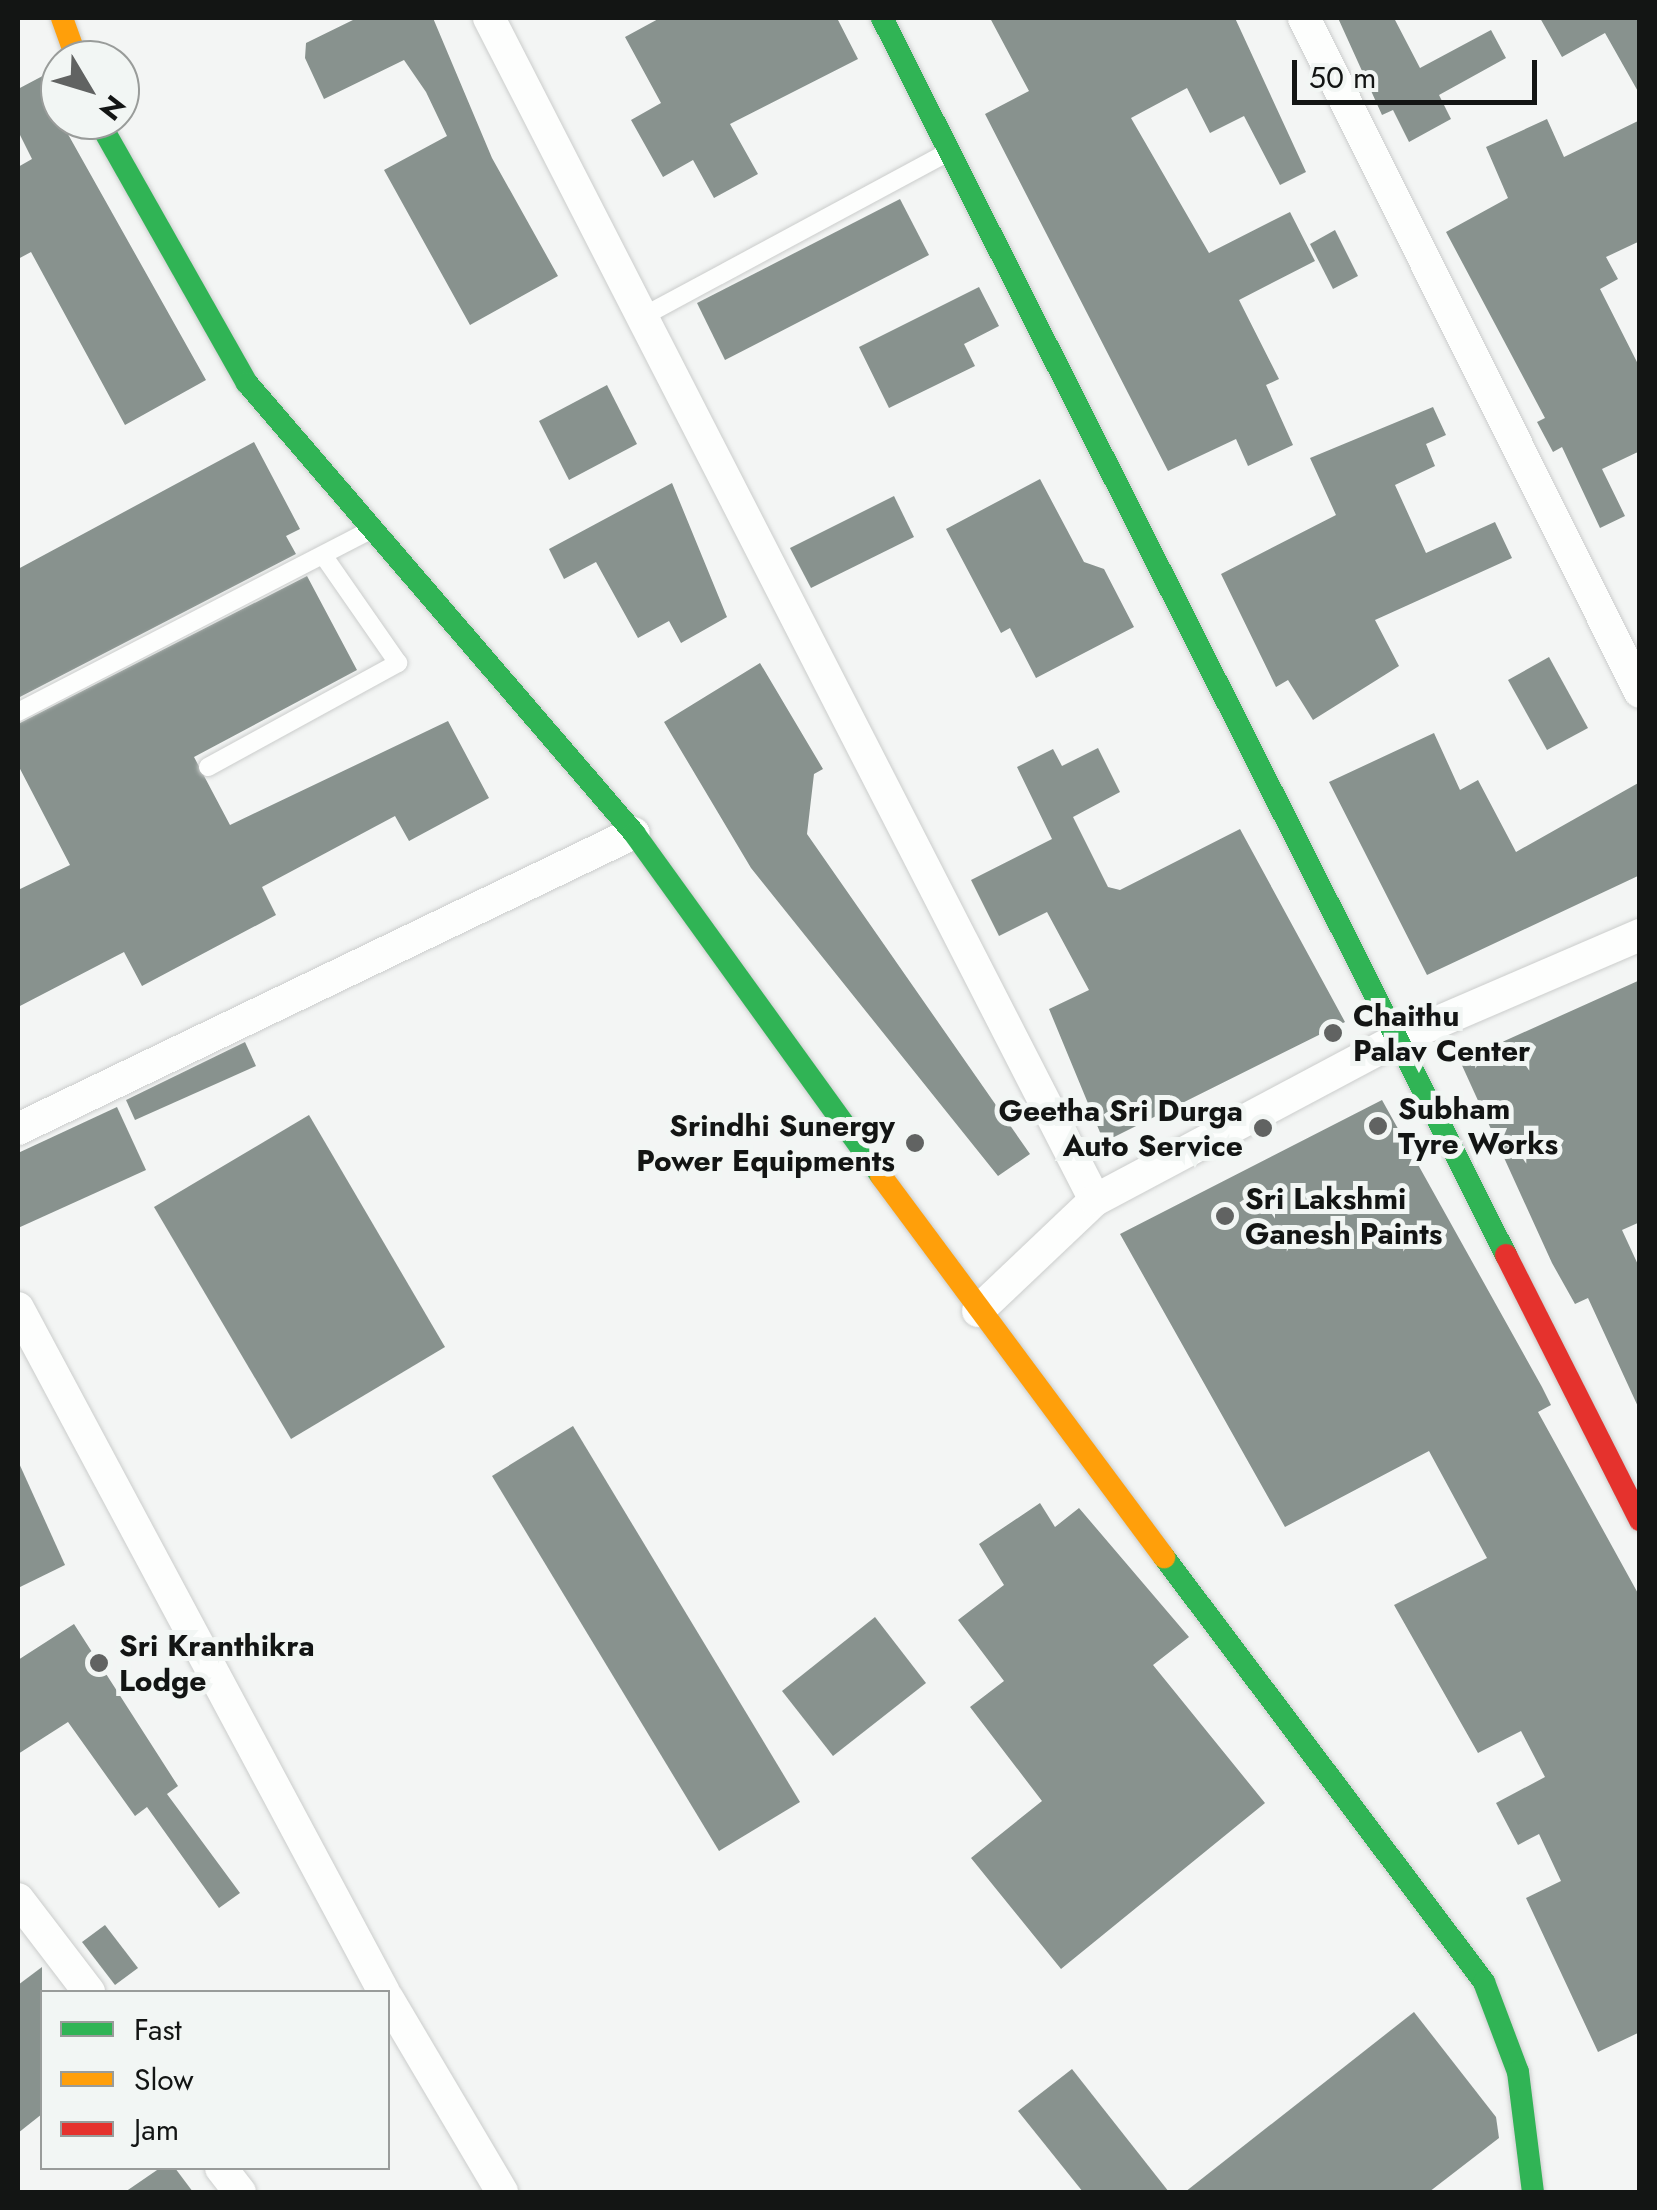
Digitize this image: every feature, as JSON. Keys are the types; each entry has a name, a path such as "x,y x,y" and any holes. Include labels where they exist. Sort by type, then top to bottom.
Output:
{"street":[{"path":"490,18 1096,1200"},
{"path":"882,18 1640,1520"},
{"path":"1304,18 1640,692"},
{"path":"109,140 246,383 368,531 634,833 978,1311 1484,1982 1518,2072 1532,2192"},
{"path":"18,1129 634,833"},
{"path":"978,1311 1096,1200 1396,1040 1640,935"},
{"path":"18,1308 383,1990"},
{"path":"18,1899 86,1990"},
{"path":"390,2003 502,2192"},
{"path":"223,2170 240,2192"}],"lane":[{"path":"642,316 949,152"},
{"path":"18,712 368,531"},
{"path":"208,767 398,664 322,554"}],"building":[{"path":"357,18 433,18 492,158 558,276 470,325 384,170 447,136 426,92 404,60 324,99 305,58 306,43"},
{"path":"660,18 837,18 858,59 730,124 758,174 714,198 693,160 663,177 631,120 661,103 625,37"},
{"path":"990,18 1235,18 1306,172 1280,185 1244,116 1210,133 1187,88 1131,118 1209,253 1290,212 1315,261 1239,300 1279,379 1266,385 1293,445 1248,466 1236,439 1168,471 985,114 1029,91"},
{"path":"1338,18 1394,18 1420,68 1491,30 1506,58 1439,95 1451,119 1409,142 1393,110 1382,115"},
{"path":"1540,18 1640,18 1640,95 1605,33 1562,57"},
{"path":"40,77 40,140 71,140 206,380 125,425 31,252 18,259 18,167 32,159 18,131 18,89"},
{"path":"1547,119 1564,157 1640,120 1640,241 1606,257 1618,279 1600,289 1640,368 1640,451 1602,469 1625,516 1600,528 1562,447 1553,452 1537,422 1545,418 1446,232 1508,198 1486,147"},
{"path":"900,199 929,255 725,360 697,303"},
{"path":"1335,230 1358,276 1333,289 1310,244"},
{"path":"979,287 999,326 964,344 975,366 889,408 859,347"},
{"path":"607,385 637,444 569,480 539,421"},
{"path":"1433,407 1446,435 1426,444 1435,466 1395,485 1426,553 1495,522 1512,558 1375,620 1399,666 1313,720 1288,680 1276,687 1221,574 1336,515 1310,458"},
{"path":"254,442 300,529 286,536 296,554 18,698 18,569"},
{"path":"1040,479 1084,562 1104,569 1134,627 1036,678 1010,628 1001,633 946,529"},
{"path":"672,483 727,617 681,643 669,621 638,638 596,562 564,579 549,549"},
{"path":"894,496 914,537 811,588 790,548"},
{"path":"307,576 357,670 194,757 230,825 448,721 489,798 409,841 395,816 262,887 276,915 142,986 124,952 18,1007 18,890 70,865 18,765 18,724"},
{"path":"1549,657 1588,728 1547,750 1508,680"},
{"path":"760,663 823,769 814,774 807,834 1030,1154 998,1176 751,868 664,722"},
{"path":"1434,733 1460,790 1478,780 1516,852 1640,782 1640,875 1427,975 1329,782"},
{"path":"1098,748 1120,792 1073,817 1108,887 1120,890 1240,829 1345,1022 1104,1142 1049,1009 1089,990 1047,912 999,936 971,880 1052,839 1017,767 1053,749 1062,766"},
{"path":"1640,980 1640,1222 1622,1230 1640,1269 1640,1411 1588,1298 1575,1304 1552,1263 1460,1061"},
{"path":"245,1042 256,1066 135,1120 126,1100"},
{"path":"1382,1100 1542,1387 1551,1405 1538,1412 1640,1597 1640,2032 1598,2052 1526,1898 1561,1881 1539,1834 1518,1845 1496,1803 1545,1777 1521,1731 1478,1753 1394,1605 1487,1558 1429,1451 1285,1527 1120,1234"},
{"path":"117,1107 146,1170 18,1228 18,1153"},
{"path":"309,1115 445,1347 291,1439 154,1207"},
{"path":"573,1426 800,1802 719,1851 492,1476"},
{"path":"18,1461 65,1565 18,1588"},
{"path":"1040,1503 1055,1527 1079,1508 1189,1637 1153,1665 1265,1803 1061,1969 971,1858 1042,1801 970,1707 1004,1681 958,1620 1004,1585 979,1544"},
{"path":"875,1617 926,1683 833,1756 782,1691"},
{"path":"74,1624 178,1786 167,1794 240,1893 219,1908 147,1807 135,1816 68,1722 18,1754 18,1660"},
{"path":"105,1925 138,1968 115,1985 82,1942"},
{"path":"42,1967 40,2116 18,2133 18,1985"},
{"path":"1414,2012 1496,2117 1499,2138 1429,2192 1185,2192"},
{"path":"1072,2069 1169,2192 1083,2192 1018,2111"},
{"path":"157,2170 176,2170 193,2192 125,2192"}],"traffic: fast":[{"path":"882,18 1506,1255"},
{"path":"109,140 247,383 634,833 881,1176"},
{"path":"1164,1557 1484,1982 1518,2072 1533,2192"}],"traffic: slow":[{"path":"62,18 70,40"},
{"path":"881,1176 1164,1557"}],"traffic: jam":[{"path":"1506,1255 1640,1520"}],"place":[{"name":"Chaithu Palav Center","path":"1333,1033"},
{"name":"Subham Tyre Works","path":"1378,1126"},
{"name":"Geetha Sri Durga Auto Service","path":"1263,1128"},
{"name":"Srindhi Sunergy Power Equipments","path":"915,1143"},
{"name":"Sri Lakshmi Ganesh Paints","path":"1225,1216"},
{"name":"Sri Kranthikra Lodge","path":"99,1663"}]}
